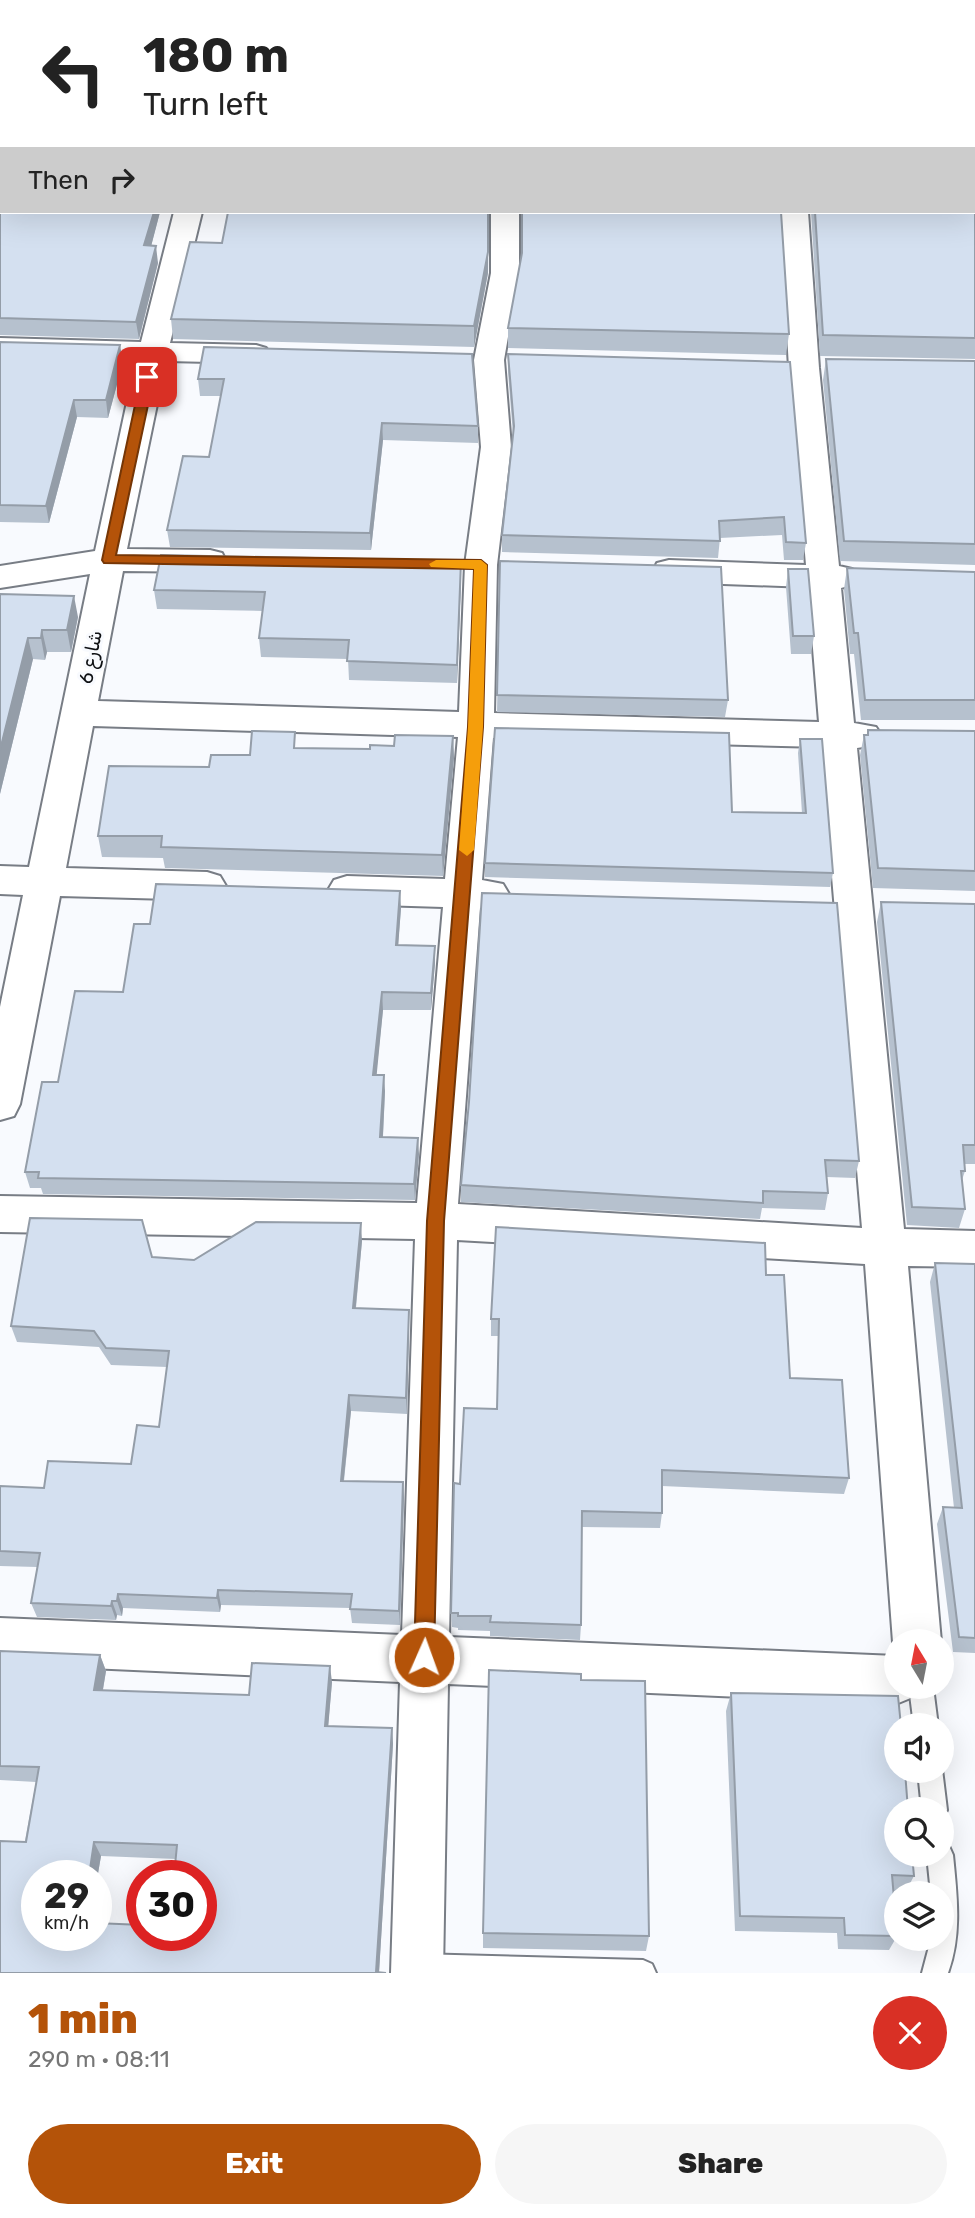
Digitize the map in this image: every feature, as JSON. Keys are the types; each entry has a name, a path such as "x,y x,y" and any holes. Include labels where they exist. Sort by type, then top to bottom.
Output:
{"street":[{"name":"شارع 6","path":"0,1104 43,881 153,351 187,214"},
{"path":"417,1970 436,1221 476,727 481,565 496,447 489,360 505,273 505,214"},
{"path":"794,214 804,368 885,1247 916,1629"},
{"path":"0,347 287,355"},
{"path":"0,577 109,560 247,562"},
{"path":"645,570 864,577"},
{"path":"79,713 476,727 893,736"},
{"path":"0,880 246,887"},
{"path":"314,889 519,895"},
{"path":"0,1214 436,1221 885,1247 975,1249"},
{"path":"0,1641 424,1657 884,1679"}],"lane":[{"path":"935,1973 942,1957 946,1935 941,1867"},
{"path":"417,1970 643,1973"}],"building":[{"path":"0,214 153,214 144,245 156,246 136,322 0,318"},
{"path":"228,214 488,214 488,252 474,326 171,319 190,242 222,243"},
{"path":"522,214 781,214 789,334 508,328 522,253"},
{"path":"815,214 975,214 975,338 823,335"},
{"path":"0,342 120,345 106,400 74,400 46,506 0,505"},
{"path":"204,347 472,354 478,426 382,423 370,533 167,530 183,456 209,457 224,379 198,379"},
{"path":"508,354 790,362 806,543 786,542 784,517 719,521 720,541 502,535 514,426"},
{"path":"826,359 975,361 975,544 844,541"},
{"path":"161,555 461,561 457,665 347,661 349,640 259,638 265,592 154,590"},
{"path":"500,561 721,567 728,700 497,695"},
{"path":"847,568 975,572 975,700 865,700 858,633 854,633"},
{"path":"788,569 808,569 814,636 793,636"},
{"path":"0,594 74,596 67,630 42,630 41,638 28,638 0,750"},
{"path":"495,728 729,733 732,812 806,813 800,739 822,739 833,873 485,863"},
{"path":"868,730 975,731 975,871 878,868 864,735 868,735"},
{"path":"252,731 295,732 294,748 370,749 370,745 394,746 395,735 453,736 442,855 161,847 162,836 98,836 109,766 209,767 211,755 250,755"},
{"path":"156,884 400,891 396,945 435,946 431,993 382,992 373,1075 384,1075 380,1137 418,1138 414,1184 38,1178 39,1172 25,1172 42,1082 58,1082 75,991 123,992 134,924 150,924"},
{"path":"482,893 837,903 859,1161 825,1160 828,1193 763,1191 763,1203 461,1185"},
{"path":"881,902 975,904 975,1145 963,1145 965,1171 961,1171 965,1209 912,1207"},
{"path":"30,1218 142,1220 152,1257 194,1260 256,1222 361,1223 353,1308 409,1310 406,1398 349,1395 341,1481 403,1482 399,1611 350,1609 352,1594 218,1590 217,1598 118,1594 117,1601 112,1601 111,1606 31,1603 40,1553 0,1551 0,1486 44,1488 48,1461 131,1464 137,1425 159,1427 169,1351 106,1348 94,1331 11,1326"},
{"path":"496,1227 765,1243 766,1275 784,1275 790,1378 842,1380 849,1478 662,1470 662,1513 582,1511 581,1625 490,1622 491,1616 458,1616 458,1613 451,1613 454,1483 460,1484 464,1408 497,1409 499,1319 491,1319"},
{"path":"935,1263 975,1264 975,1638 959,1637 943,1507 962,1508"},
{"path":"0,1651 100,1655 94,1690 249,1695 252,1663 330,1666 325,1726 392,1728 376,1972 386,1973 0,1973 0,1841 26,1842 39,1767 0,1766","holes":["94,1842 177,1845 176,1860 217,1860 217,1951 126,1951 126,1924 112,1924 112,1951 21,1951 21,1860 91,1860"]},
{"path":"489,1670 581,1674 581,1680 645,1681 649,1936 483,1933"},
{"path":"731,1693 884,1696 884,1699 898,1699 900,1713 884,1713 884,1783 906,1783 907,1797 884,1797 884,1867 913,1867 914,1876 892,1875 893,1881 884,1881 884,1936 845,1935 844,1918 740,1916"}],"slow traffic":[{"path":"436,564 481,565 476,727 467,850"}],"route":[{"path":"147,377 109,560 481,565 476,727 436,1221 424,1657"}]}
